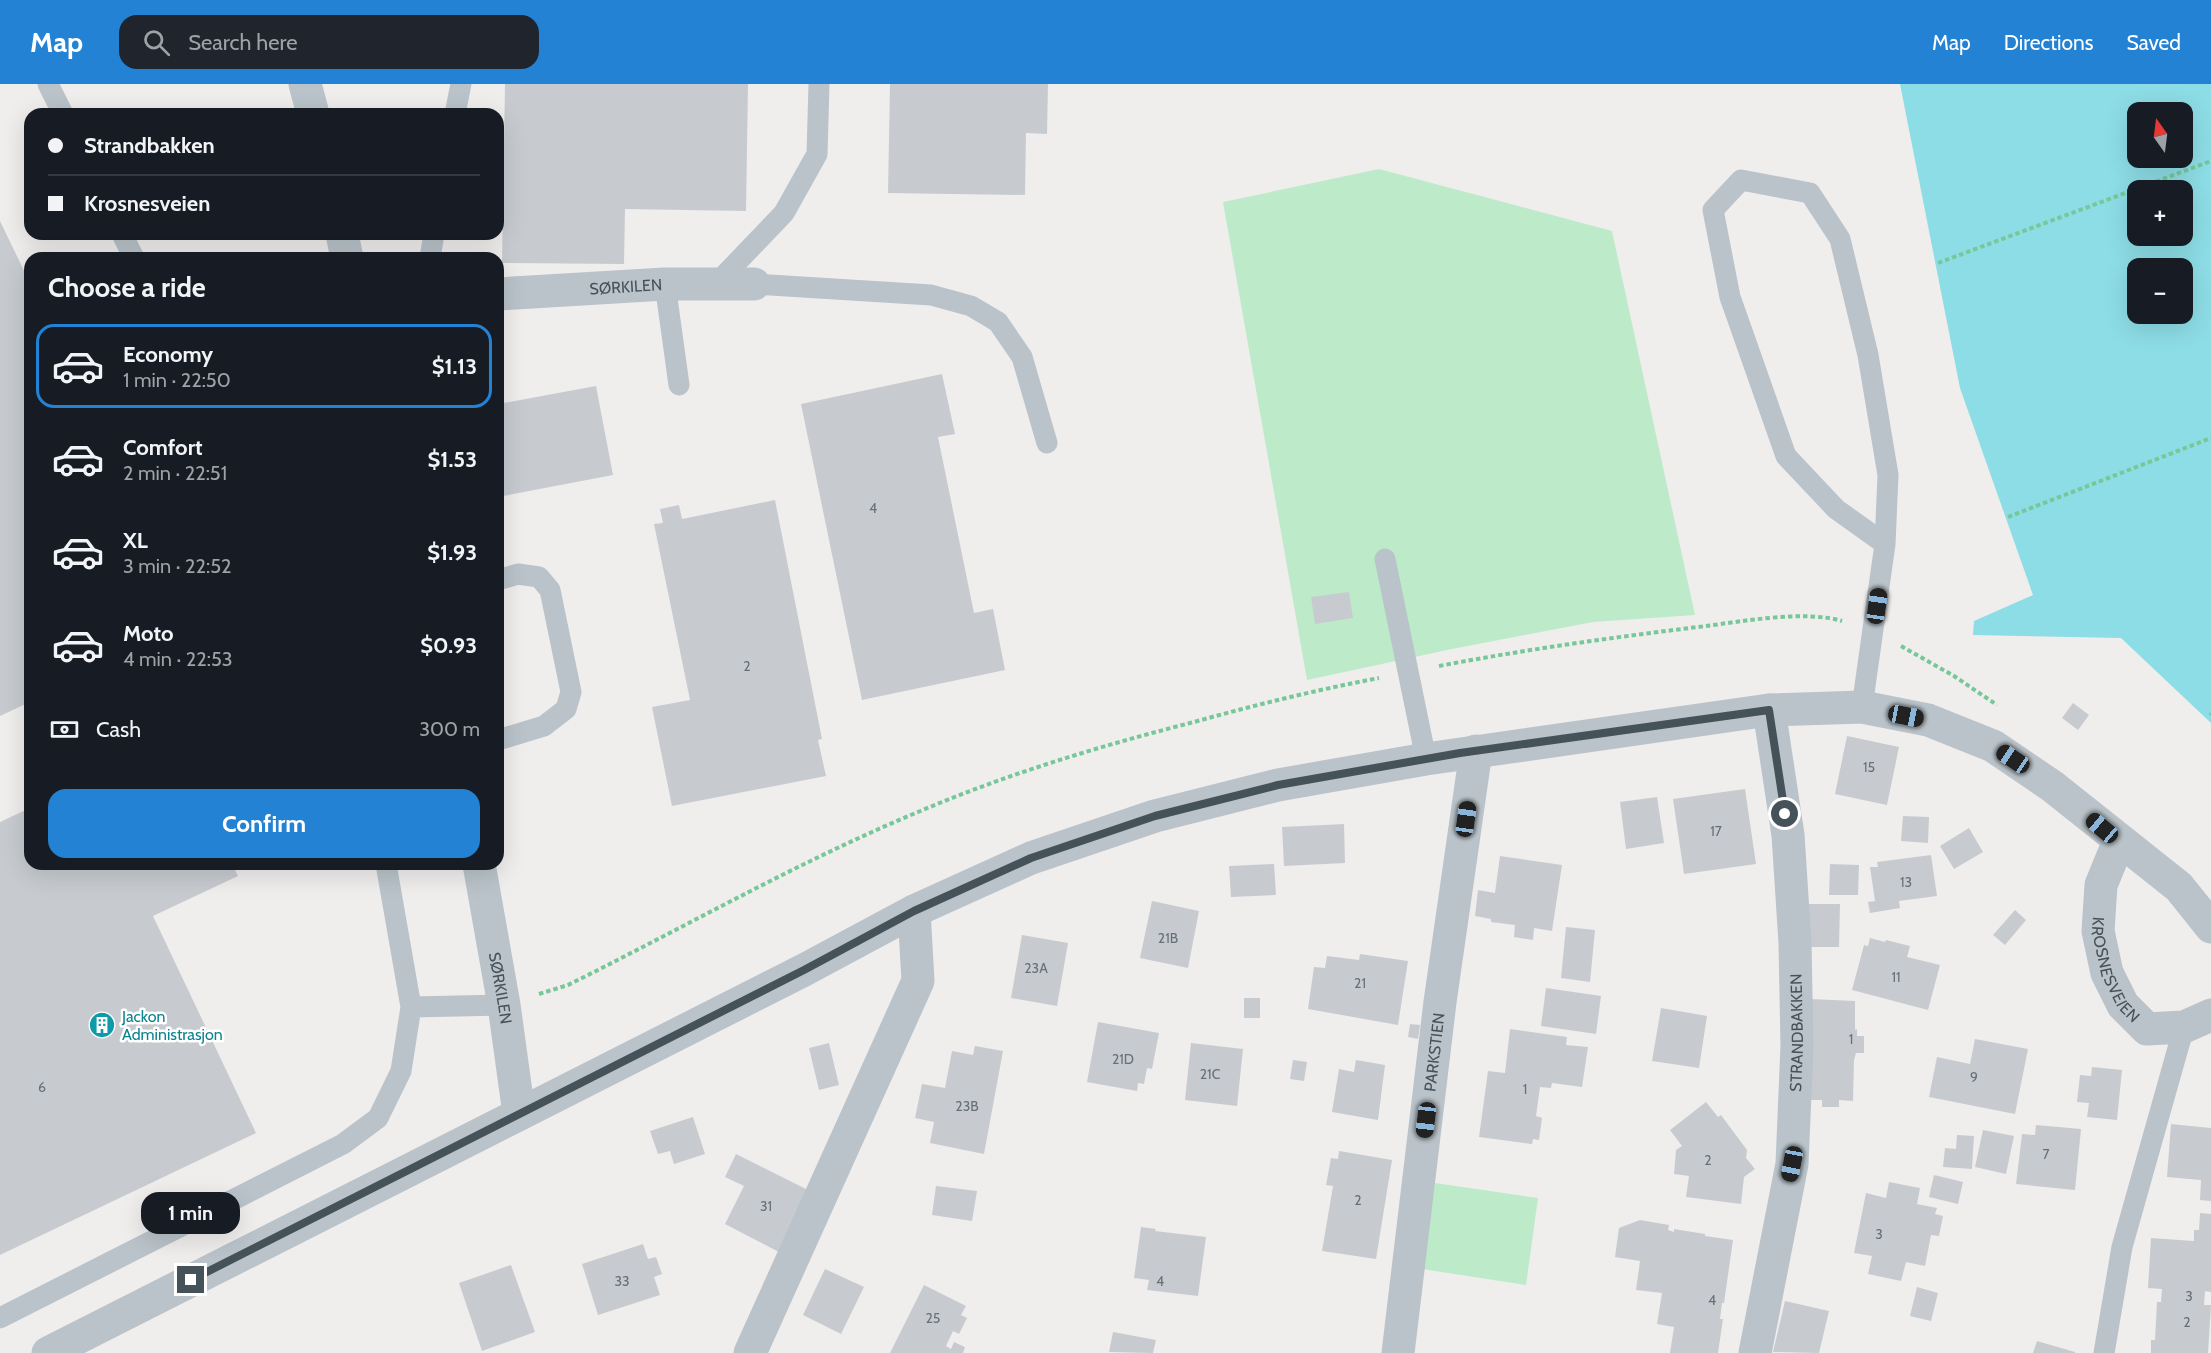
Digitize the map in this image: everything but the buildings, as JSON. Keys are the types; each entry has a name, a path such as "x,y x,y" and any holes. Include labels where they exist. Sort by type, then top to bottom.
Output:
{"street":[{"path":"305,84 311,108"},
{"name":"SØRKILEN","path":"504,294 665,284 754,284"},
{"path":"48,1353 794,975 914,911 1031,858 1155,816 1278,785 1476,751 1769,710 1862,707 1928,720 1993,746 2052,786 2179,887 2211,927"},
{"name":"STRANDBAKKEN","path":"1755,1353 1792,1164 1797,1046 1795,943 1788,835 1769,710"},
{"name":"PARKSTIEN","path":"1398,1353 1440,1002 1476,751"},
{"name":"KROSNESVEIEN","path":"2119,841 2101,885 2098,931 2107,973 2123,1005 2146,1029 2198,1021"},
{"name":"SØRKILEN","path":"480,870 504,1005 519,1114"},
{"path":"750,1353 918,981 914,911"}],"lane":[{"path":"48,84 60,108"},
{"path":"457,108 461,84"},
{"path":"716,284 784,213 817,154 819,84"},
{"path":"1862,707 1885,544 1888,475 1868,354 1840,239 1810,193 1741,180 1713,210 1730,297 1786,456 1836,509 1885,544"},
{"path":"665,284 679,385"},
{"path":"754,284 931,295 971,306 998,322 1022,357 1047,443"},
{"path":"1385,560 1426,759"},
{"path":"504,578 518,574 539,577 550,590 571,692 566,709 544,726 504,738"},
{"path":"0,1318 343,1144 378,1118 400,1071 411,1007 387,870"},
{"path":"411,1007 504,1005"},
{"path":"2104,1353 2122,1247 2198,1021"}],"path":[{"path":"1938,263 2211,161"},
{"path":"2008,517 2211,438"}],"green space":[{"path":"1379,169 1612,231 1695,615 1593,622 1307,680 1223,202"},
{"path":"1435,1183 1538,1198 1526,1285 1422,1269"}],"water":[{"path":"1900,84 2211,84 2211,723 2121,638 1973,635 1974,621 2033,595 1960,388"}],"place":[{"name":"Jackon Administrasjon","path":"102,1025"}],"route":[{"path":"191,1280 804,970 914,911 1031,858 1155,816 1278,785 1426,759 1769,710 1785,814"}]}
